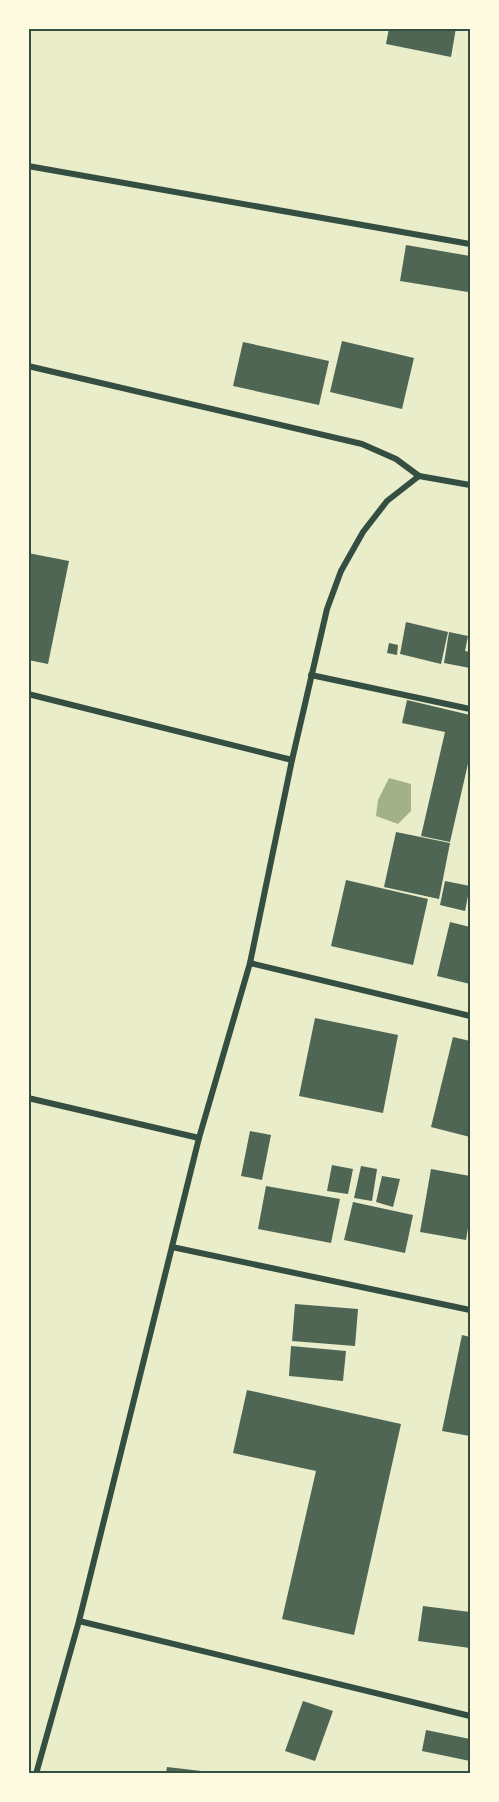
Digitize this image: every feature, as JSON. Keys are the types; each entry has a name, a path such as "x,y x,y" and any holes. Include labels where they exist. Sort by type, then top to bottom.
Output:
{"street":[{"path":"28,166 471,244"},
{"path":"28,366 362,444 396,459 419,476 471,485"},
{"path":"36,1773 79,1621 199,1138 250,963 292,760 327,609 341,571 363,532 387,501 419,476"},
{"path":"311,675 471,709"},
{"path":"28,694 292,760"},
{"path":"250,963 471,1016"},
{"path":"28,1098 199,1138"},
{"path":"172,1247 471,1310"},
{"path":"79,1621 471,1716"}],"shaded area":[{"path":"389,778 411,784 411,811 398,824 376,816 378,800"}],"building":[{"path":"389,28 456,28 451,57 386,44"},
{"path":"406,245 470,256 468,292 400,281"},
{"path":"342,341 414,358 402,409 330,392"},
{"path":"243,342 329,361 319,405 233,386"},
{"path":"28,553 69,561 48,664 28,660"},
{"path":"406,622 448,632 441,664 400,654"},
{"path":"449,632 468,636 465,651 470,652 470,668 444,663"},
{"path":"389,643 398,645 397,655 387,653"},
{"path":"407,700 470,715 470,755 450,842 421,836 445,732 402,723"},
{"path":"396,832 450,843 439,899 384,887"},
{"path":"346,880 428,899 413,965 331,946"},
{"path":"445,881 470,886 465,911 440,905"},
{"path":"450,922 470,927 470,984 437,976"},
{"path":"315,1018 398,1035 383,1113 299,1096"},
{"path":"453,1037 470,1041 470,1137 431,1127"},
{"path":"250,1131 271,1135 262,1180 241,1176"},
{"path":"332,1165 353,1169 348,1194 327,1191"},
{"path":"361,1166 377,1169 372,1201 354,1198"},
{"path":"431,1169 470,1176 470,1216 466,1240 420,1232"},
{"path":"382,1176 400,1179 393,1207 376,1202"},
{"path":"266,1186 340,1199 331,1243 258,1229"},
{"path":"353,1202 413,1215 405,1253 344,1240"},
{"path":"295,1304 358,1309 355,1346 292,1341"},
{"path":"462,1335 470,1337 470,1436 442,1431"},
{"path":"291,1346 346,1351 343,1381 289,1376"},
{"path":"247,1390 401,1424 354,1635 282,1619 316,1471 233,1453"},
{"path":"423,1606 470,1612 470,1648 418,1641"},
{"path":"303,1701 333,1711 315,1761 285,1751"},
{"path":"426,1730 470,1739 470,1761 422,1751"},
{"path":"167,1767 210,1772 210,1774 166,1774"}]}
